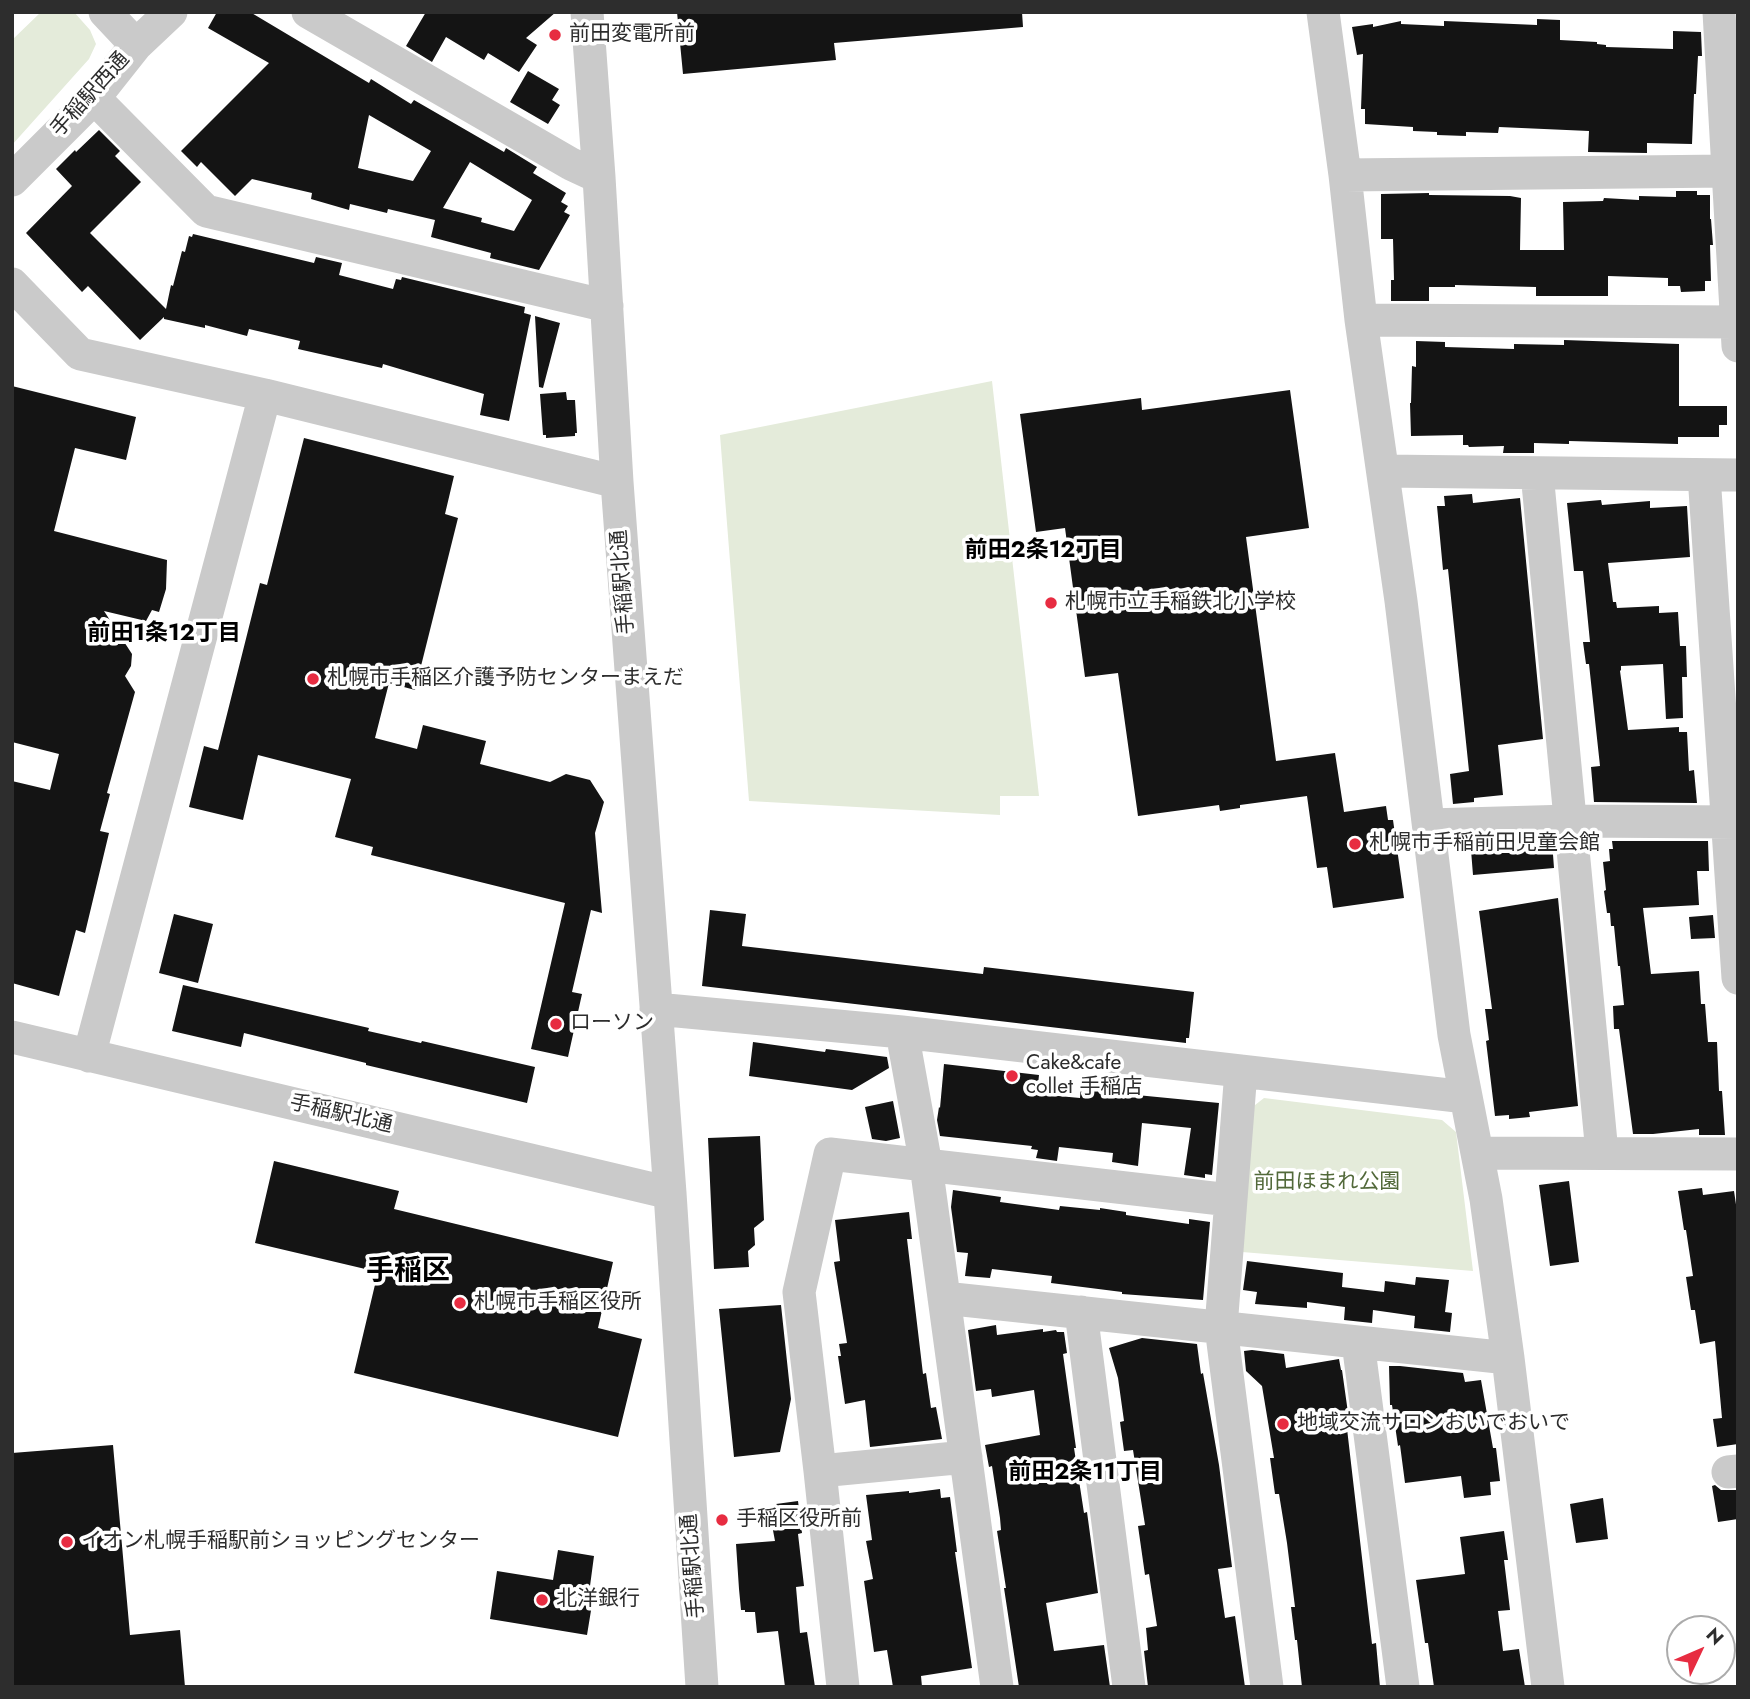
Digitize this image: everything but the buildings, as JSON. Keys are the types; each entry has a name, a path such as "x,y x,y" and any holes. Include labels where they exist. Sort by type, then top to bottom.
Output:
{"street":[{"path":"105,12 136,45"},
{"name":"手稲駅西通","path":"12,180 94,98 136,45 171,12"},
{"path":"308,12 570,164 599,177"},
{"name":"手稲駅北通","path":"587,12 617,482 670,1193 702,1687"},
{"path":"1323,12 1361,320 1384,471 1454,1035 1486,1199 1548,1687"},
{"path":"1361,320 1737,334 1719,12"},
{"path":"94,98 206,211 607,306"},
{"path":"1345,175 1728,171"},
{"path":"12,284 80,354 265,395 617,482"},
{"path":"89,1056 265,395"},
{"path":"1384,471 1738,475"},
{"path":"1537,473 1602,1153"},
{"path":"1704,475 1732,822 1738,978"},
{"path":"1429,825 1570,821 1732,822"},
{"path":"656,1009 902,1032 1466,1097"},
{"path":"902,1032 926,1165 998,1687"},
{"name":"手稲駅北通","path":"12,1037 670,1193"},
{"path":"1241,1071 1221,1327 1267,1687"},
{"path":"1477,1153 1738,1154"},
{"path":"843,1687 799,1292 830,1154 1230,1200"},
{"path":"944,1298 1508,1358"},
{"path":"1081,1312 1129,1687"},
{"path":"1358,1342 1403,1687"},
{"path":"820,1471 966,1457"}],"green space":[{"path":"41,12 74,12 90,30 96,44 89,59 12,145 12,40"},
{"path":"992,381 1039,796 1000,796 1000,815 749,801 720,435"},
{"name":"前田ほまれ公園","path":"1264,1098 1442,1120 1456,1132 1473,1271 1242,1252 1250,1109"}],"place":[{"name":"前田変電所前","path":"555,35"},
{"name":"札幌市立手稲鉄北小学校","path":"1051,603"},
{"name":"札幌市手稲区介護予防センターまえだ","path":"313,679"},
{"name":"札幌市手稲前田児童会館","path":"1355,844"},
{"name":"ローソン","path":"556,1024"},
{"name":"Cake&cafe collet 手稲店","path":"1012,1076"},
{"name":"札幌市手稲区役所","path":"460,1303"},
{"name":"地域交流サロンおいでおいで","path":"1283,1424"},
{"name":"手稲区役所前","path":"722,1520"},
{"name":"イオン札幌手稲駅前ショッピングセンター","path":"67,1542"},
{"name":"北洋銀行","path":"542,1600"}],"district":[{"name":"前田2条12丁目","path":"1043,551"},
{"name":"前田1条12丁目","path":"164,634"},
{"name":"手稲区","path":"408,1272"},
{"name":"前田2条11丁目","path":"1085,1473"}]}
